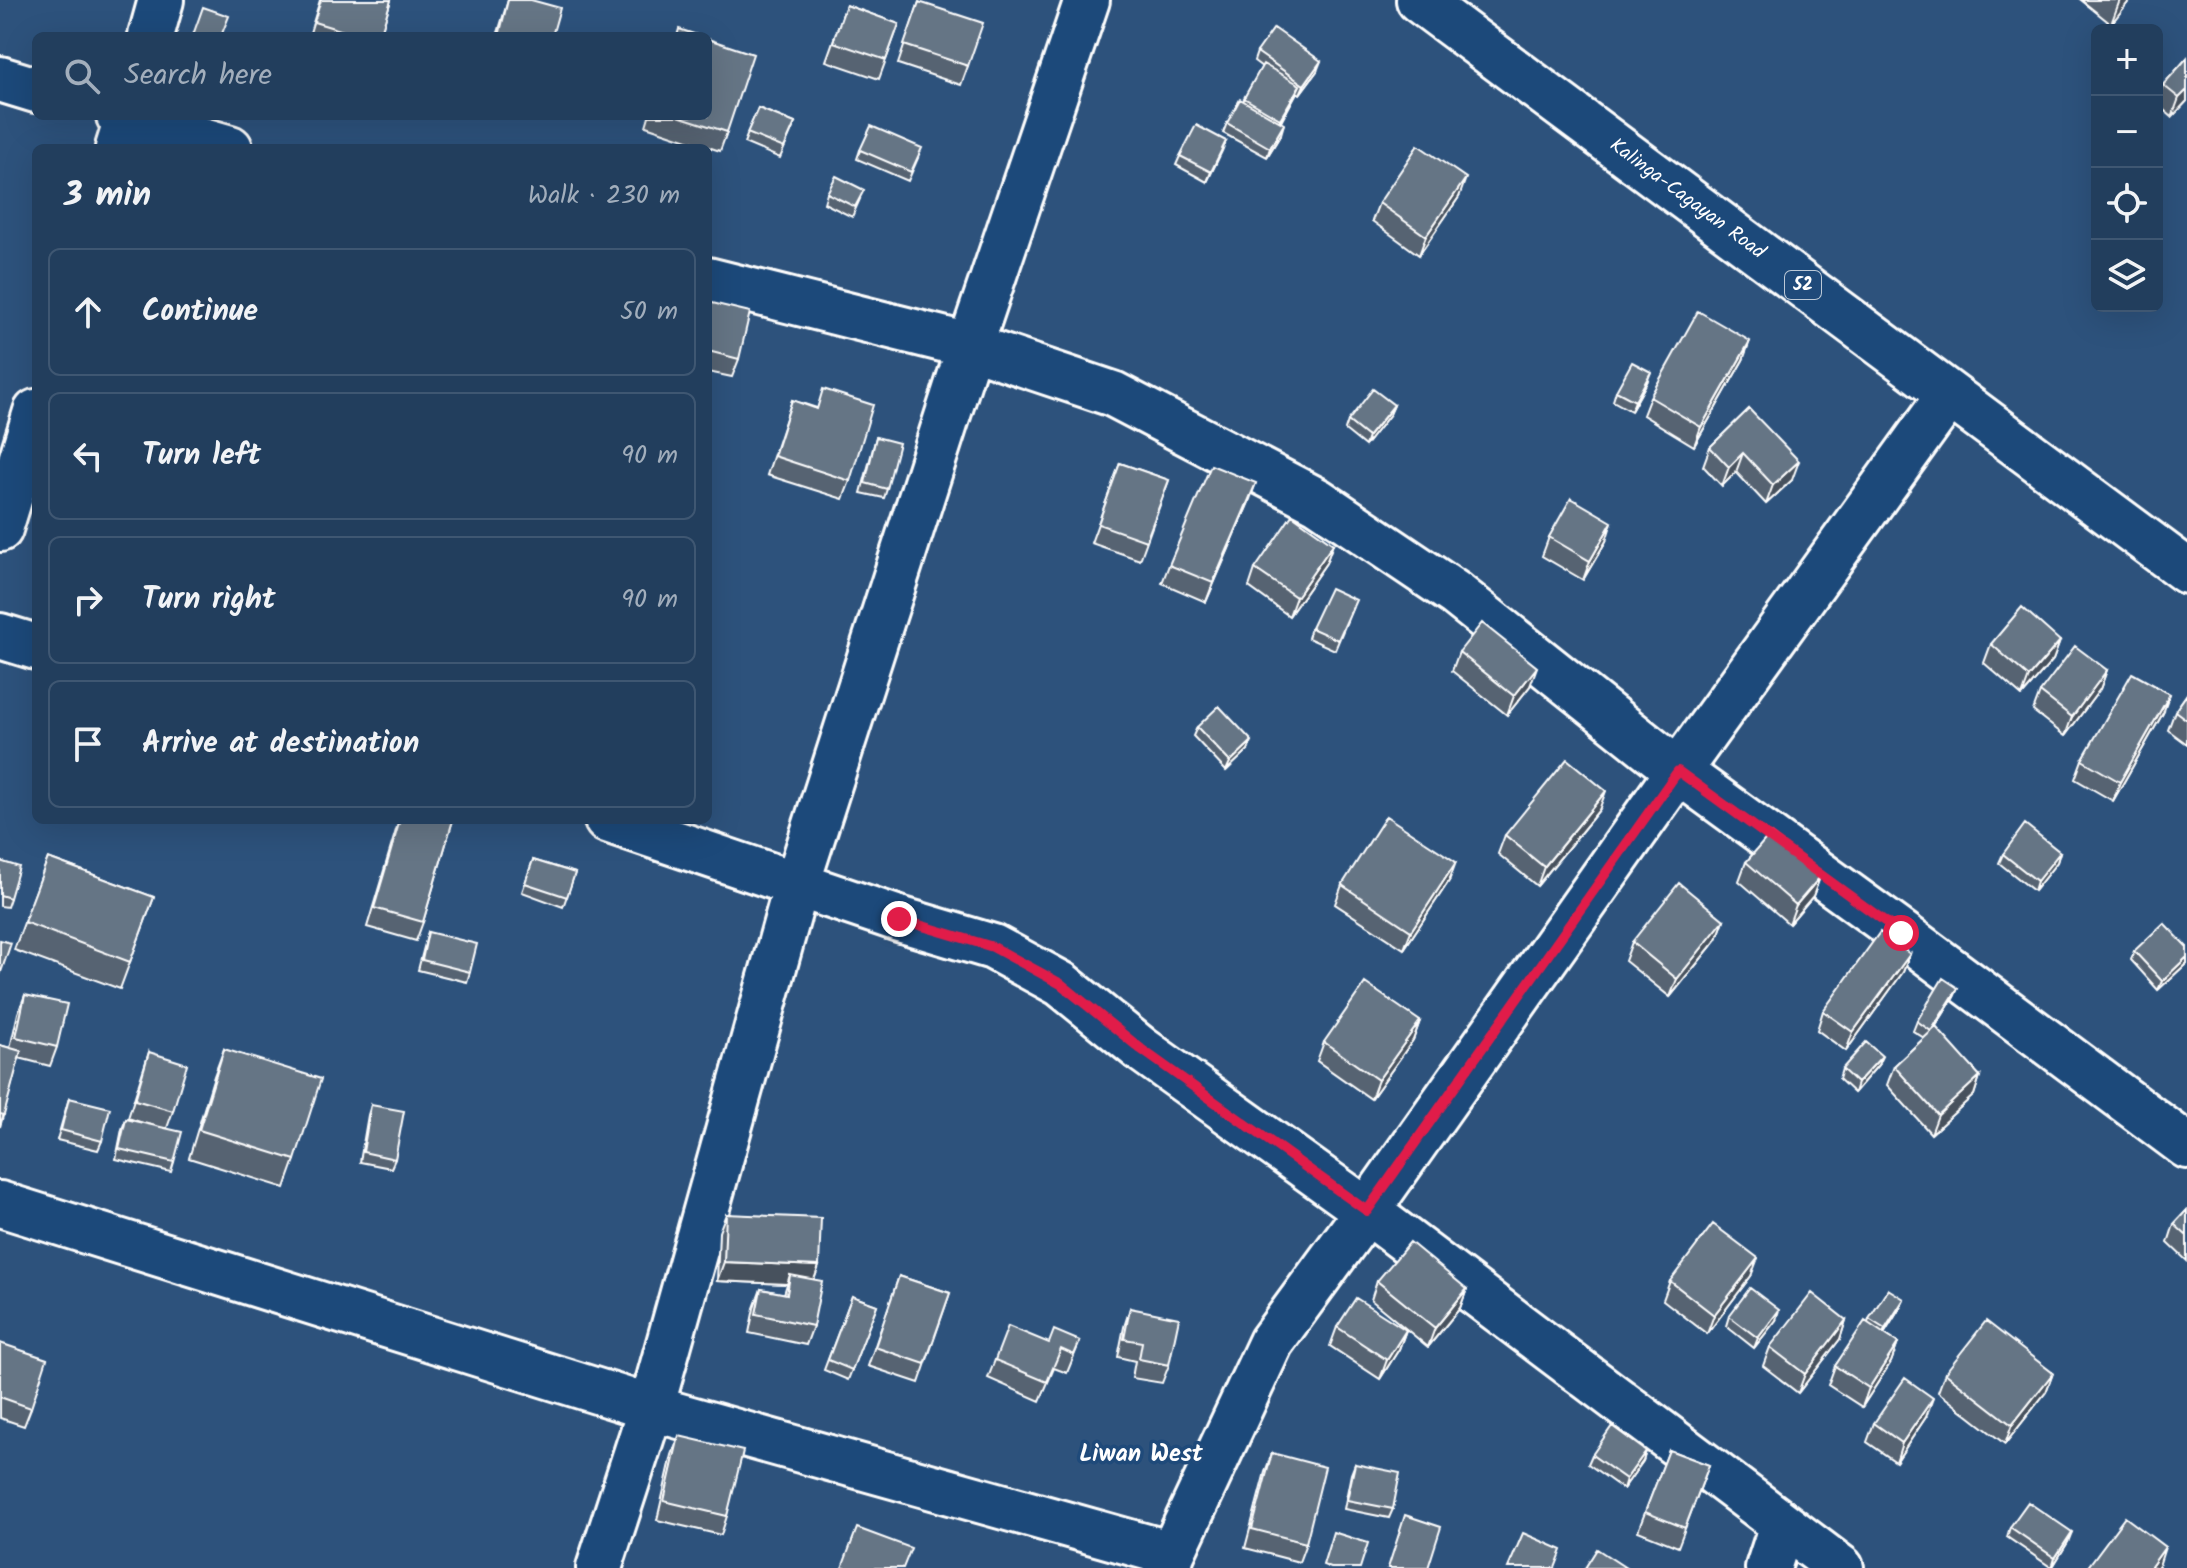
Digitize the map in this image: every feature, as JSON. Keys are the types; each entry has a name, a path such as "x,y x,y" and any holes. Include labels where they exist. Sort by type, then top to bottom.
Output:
{"main road":[{"path":"152,32 161,0"},
{"path":"599,1568 651,1408 797,884 970,346 1087,0"},
{"name":"Kalinga-Cagayan Road","path":"1419,0 2187,571"},
{"path":"0,79 32,89"},
{"path":"123,125 211,144"},
{"path":"712,281 970,346 1113,394 1318,501 1456,594 1678,771 2187,1146"},
{"path":"0,1204 651,1408 1170,1561 1271,1342 1949,395"},
{"path":"0,529 32,425"},
{"path":"0,636 32,646"},
{"path":"619,824 993,947 1061,984 1141,1049 1367,1211 1841,1568"},
{"path":"1768,1568 1782,1525"}],"building":[{"path":"321,0 391,0 381,32 347,32 314,22"},
{"path":"508,0 531,0 560,8 553,32 500,32"},
{"path":"919,2 983,23 968,66 904,45"},
{"path":"846,5 899,24 886,60 833,42"},
{"path":"203,7 229,16 223,32 194,32"},
{"path":"1274,28 1321,61 1304,85 1257,52"},
{"path":"712,40 753,54 727,132 690,120 712,120"},
{"path":"2187,58 2187,90 2179,98 2163,85"},
{"path":"1263,64 1300,85 1280,119 1244,98"},
{"path":"1240,99 1284,124 1270,148 1227,123"},
{"path":"758,108 795,123 784,148 747,133"},
{"path":"1196,125 1226,141 1211,172 1180,156"},
{"path":"871,126 922,148 911,172 860,150"},
{"path":"1418,145 1466,178 1426,236 1379,203"},
{"path":"836,176 864,190 855,207 827,193"},
{"path":"712,303 750,312 739,359 712,352"},
{"path":"1698,311 1750,341 1701,427 1650,397"},
{"path":"1632,362 1651,372 1635,401 1616,391"},
{"path":"823,389 873,405 850,481 774,456 792,400 817,409"},
{"path":"1373,389 1394,405 1368,437 1348,421"},
{"path":"1749,409 1799,461 1773,485 1743,453 1729,467 1710,447"},
{"path":"876,437 899,443 887,489 865,483"},
{"path":"1120,463 1169,480 1146,541 1098,524"},
{"path":"1211,465 1256,483 1213,583 1169,565"},
{"path":"1571,498 1612,522 1590,561 1549,537"},
{"path":"1292,515 1333,544 1296,597 1255,569"},
{"path":"1330,588 1356,600 1338,640 1311,628"},
{"path":"2022,607 2060,641 2029,677 1991,644"},
{"path":"1482,623 1537,667 1514,696 1459,652"},
{"path":"2075,646 2107,670 2072,717 2040,692"},
{"path":"2132,673 2170,694 2120,782 2082,760"},
{"path":"2187,694 2187,720 2175,711"},
{"path":"1219,706 1252,741 1230,762 1197,727"},
{"path":"1567,759 1606,791 1544,867 1505,835"},
{"path":"1386,816 1456,862 1411,931 1342,885"},
{"path":"399,824 452,824 423,922 374,908"},
{"path":"2025,824 2060,852 2037,881 2003,854"},
{"path":"1770,834 1820,877 1796,905 1746,862"},
{"path":"48,858 154,897 130,962 24,922"},
{"path":"533,860 575,873 567,897 525,883"},
{"path":"0,861 19,867 10,898 0,895"},
{"path":"1679,883 1724,920 1677,979 1632,942"},
{"path":"2164,923 2187,947 2187,957 2162,981 2134,951"},
{"path":"428,932 477,944 470,972 422,960"},
{"path":"1880,932 1910,954 1853,1032 1823,1011"},
{"path":"0,940 11,943 0,975"},
{"path":"1943,978 1958,988 1931,1031 1917,1021"},
{"path":"1365,983 1420,1021 1378,1080 1324,1042"},
{"path":"25,995 67,1004 57,1047 16,1037"},
{"path":"1936,1027 1980,1076 1938,1115 1894,1066"},
{"path":"1866,1042 1882,1056 1857,1083 1842,1069"},
{"path":"0,1045 21,1051 4,1115 0,1114"},
{"path":"224,1049 321,1079 295,1160 199,1130"},
{"path":"149,1052 187,1064 173,1111 135,1100"},
{"path":"69,1098 110,1108 102,1141 61,1130"},
{"path":"371,1105 404,1111 395,1159 363,1152"},
{"path":"126,1119 182,1132 174,1162 119,1149"},
{"path":"2187,1210 2187,1236 2174,1224"},
{"path":"726,1214 821,1218 819,1266 724,1262"},
{"path":"1713,1224 1758,1258 1714,1315 1670,1281"},
{"path":"1410,1242 1467,1289 1435,1328 1377,1281"},
{"path":"790,1275 822,1281 813,1326 756,1314 761,1289 787,1294"},
{"path":"899,1276 950,1293 925,1364 875,1347"},
{"path":"1750,1288 1779,1310 1758,1338 1729,1316"},
{"path":"1888,1289 1904,1299 1885,1329 1869,1319"},
{"path":"1812,1293 1846,1320 1805,1374 1770,1347"},
{"path":"852,1296 877,1305 852,1370 828,1360"},
{"path":"1356,1298 1406,1330 1387,1360 1337,1327"},
{"path":"1130,1308 1179,1318 1169,1365 1139,1359 1142,1342 1124,1339"},
{"path":"1865,1321 1898,1343 1869,1388 1835,1366"},
{"path":"1986,1321 2053,1373 2012,1425 1945,1373"},
{"path":"1008,1326 1049,1343 1054,1330 1080,1341 1074,1355 1061,1349 1047,1382 995,1360"},
{"path":"0,1343 47,1359 31,1408 0,1397"},
{"path":"1905,1378 1933,1398 1902,1443 1874,1423"},
{"path":"1612,1426 1646,1451 1626,1479 1592,1455"},
{"path":"679,1436 743,1451 727,1516 664,1501"},
{"path":"1669,1450 1709,1465 1685,1528 1645,1512"},
{"path":"1272,1453 1325,1467 1306,1543 1252,1529"},
{"path":"1355,1464 1400,1473 1393,1509 1347,1500"},
{"path":"2028,1502 2072,1532 2055,1558 2010,1527"},
{"path":"1405,1515 1441,1527 1428,1568 1388,1568"},
{"path":"2125,1517 2165,1547 2150,1568 2087,1568"},
{"path":"857,1528 911,1548 903,1568 842,1568"},
{"path":"1333,1532 1368,1543 1360,1568 1323,1565"},
{"path":"1523,1533 1562,1550 1555,1568 1508,1568"},
{"path":"1597,1549 1626,1568 1585,1568"}],"district":[{"name":"Liwan West","path":"1141,1454"}],"route":[{"path":"899,919 993,947 1061,984 1141,1049 1367,1211 1678,771 1901,933"}]}
